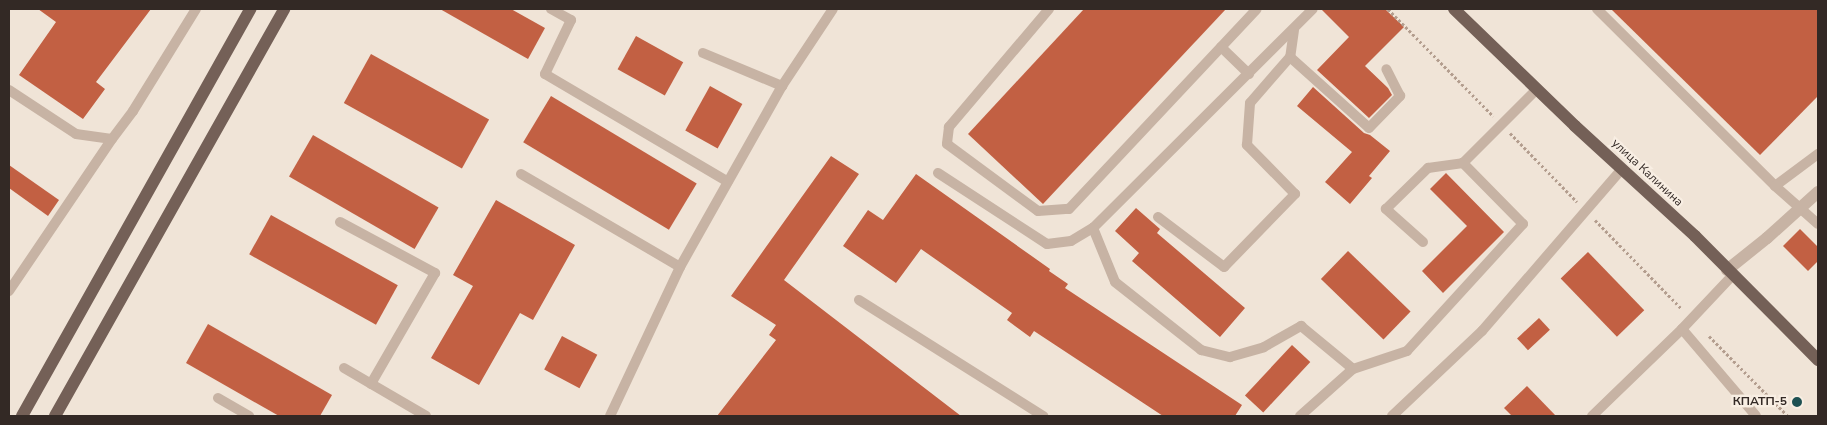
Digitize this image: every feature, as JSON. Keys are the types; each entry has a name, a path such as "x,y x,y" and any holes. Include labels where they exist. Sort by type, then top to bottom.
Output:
{"main road":[{"path":"22,416 250,9"},
{"path":"55,416 284,9"},
{"name":"улица Калинина","path":"1454,9 1694,236 1818,360"}],"street":[{"path":"1729,273 1818,192"}],"lane":[{"path":"9,291 133,111 196,9"},
{"path":"551,9 571,20 546,74 728,182"},
{"path":"610,416 680,267 782,86 832,9"},
{"path":"1049,9 949,127 947,144 1038,211 1069,209 1256,9"},
{"path":"938,173 1047,244 1071,241 1092,228 1294,30 1313,9"},
{"path":"1597,9 1775,186 1818,224"},
{"path":"1158,218 1224,268 1295,194 1247,145 1250,103 1290,58 1294,30"},
{"path":"1221,47 1249,74"},
{"path":"703,53 782,86"},
{"path":"1290,58 1369,128 1400,96 1386,69"},
{"path":"1423,242 1386,209 1428,168 1464,163 1537,88"},
{"path":"9,90 76,134 112,139"},
{"path":"1775,186 1818,154"},
{"path":"1300,416 1353,369 1407,351 1523,224 1464,163"},
{"path":"1392,416 1482,331 1622,169"},
{"path":"521,174 680,267"},
{"path":"340,222 434,273 371,384"},
{"path":"1092,228 1115,282 1201,350 1230,357 1264,347 1300,326 1353,369"},
{"path":"1592,416 1682,329 1729,273"},
{"path":"859,300 1043,416"},
{"path":"1682,329 1756,416"},
{"path":"344,368 426,416"},
{"path":"218,398 249,416"}],"building":[{"path":"38,9 151,9 96,82 105,89 83,119 19,75 56,22"},
{"path":"440,9 511,9 545,28 528,59"},
{"path":"1084,9 1226,9 1043,204 968,134"},
{"path":"1321,9 1385,9 1404,27 1365,66 1388,88 1392,95 1369,118 1317,70 1349,37"},
{"path":"1611,9 1818,9 1818,96 1760,155"},
{"path":"636,36 683,62 665,95 618,69"},
{"path":"371,54 489,119 462,168 344,103"},
{"path":"710,86 742,104 718,149 685,131"},
{"path":"1313,87 1364,133 1370,135 1390,151 1369,176 1372,178 1350,204 1325,182 1352,152 1297,106"},
{"path":"551,96 697,184 669,230 523,142"},
{"path":"313,135 439,207 415,249 289,177"},
{"path":"831,156 859,174 784,280 961,416 717,416 776,340 769,335 776,325 731,296"},
{"path":"9,165 59,200 48,216 9,188"},
{"path":"1446,173 1504,232 1443,293 1422,271 1467,226 1430,189"},
{"path":"916,174 1050,269 1049,271 1068,284 1065,288 1242,405 1235,416 1163,416 1034,331 1030,337 1007,320 1012,313 921,249 896,283 843,246 868,210 883,220"},
{"path":"496,200 575,245 533,320 520,313 479,385 431,358 473,286 453,275"},
{"path":"1136,208 1160,229 1157,233 1245,308 1220,337 1132,261 1139,253 1115,231"},
{"path":"271,215 398,285 376,325 249,254"},
{"path":"1800,229 1818,247 1818,261 1808,271 1783,246"},
{"path":"1348,251 1411,311 1383,339 1321,279"},
{"path":"1588,252 1644,310 1617,337 1561,278"},
{"path":"1539,318 1550,330 1528,350 1517,338"},
{"path":"208,324 332,395 320,416 279,416 186,363"},
{"path":"562,336 597,355 579,388 544,370"},
{"path":"1292,345 1310,362 1263,413 1245,395"},
{"path":"1527,386 1556,416 1512,416 1504,408"}],"place":[{"name":"КПАТП-5","path":"1797,402"}]}
